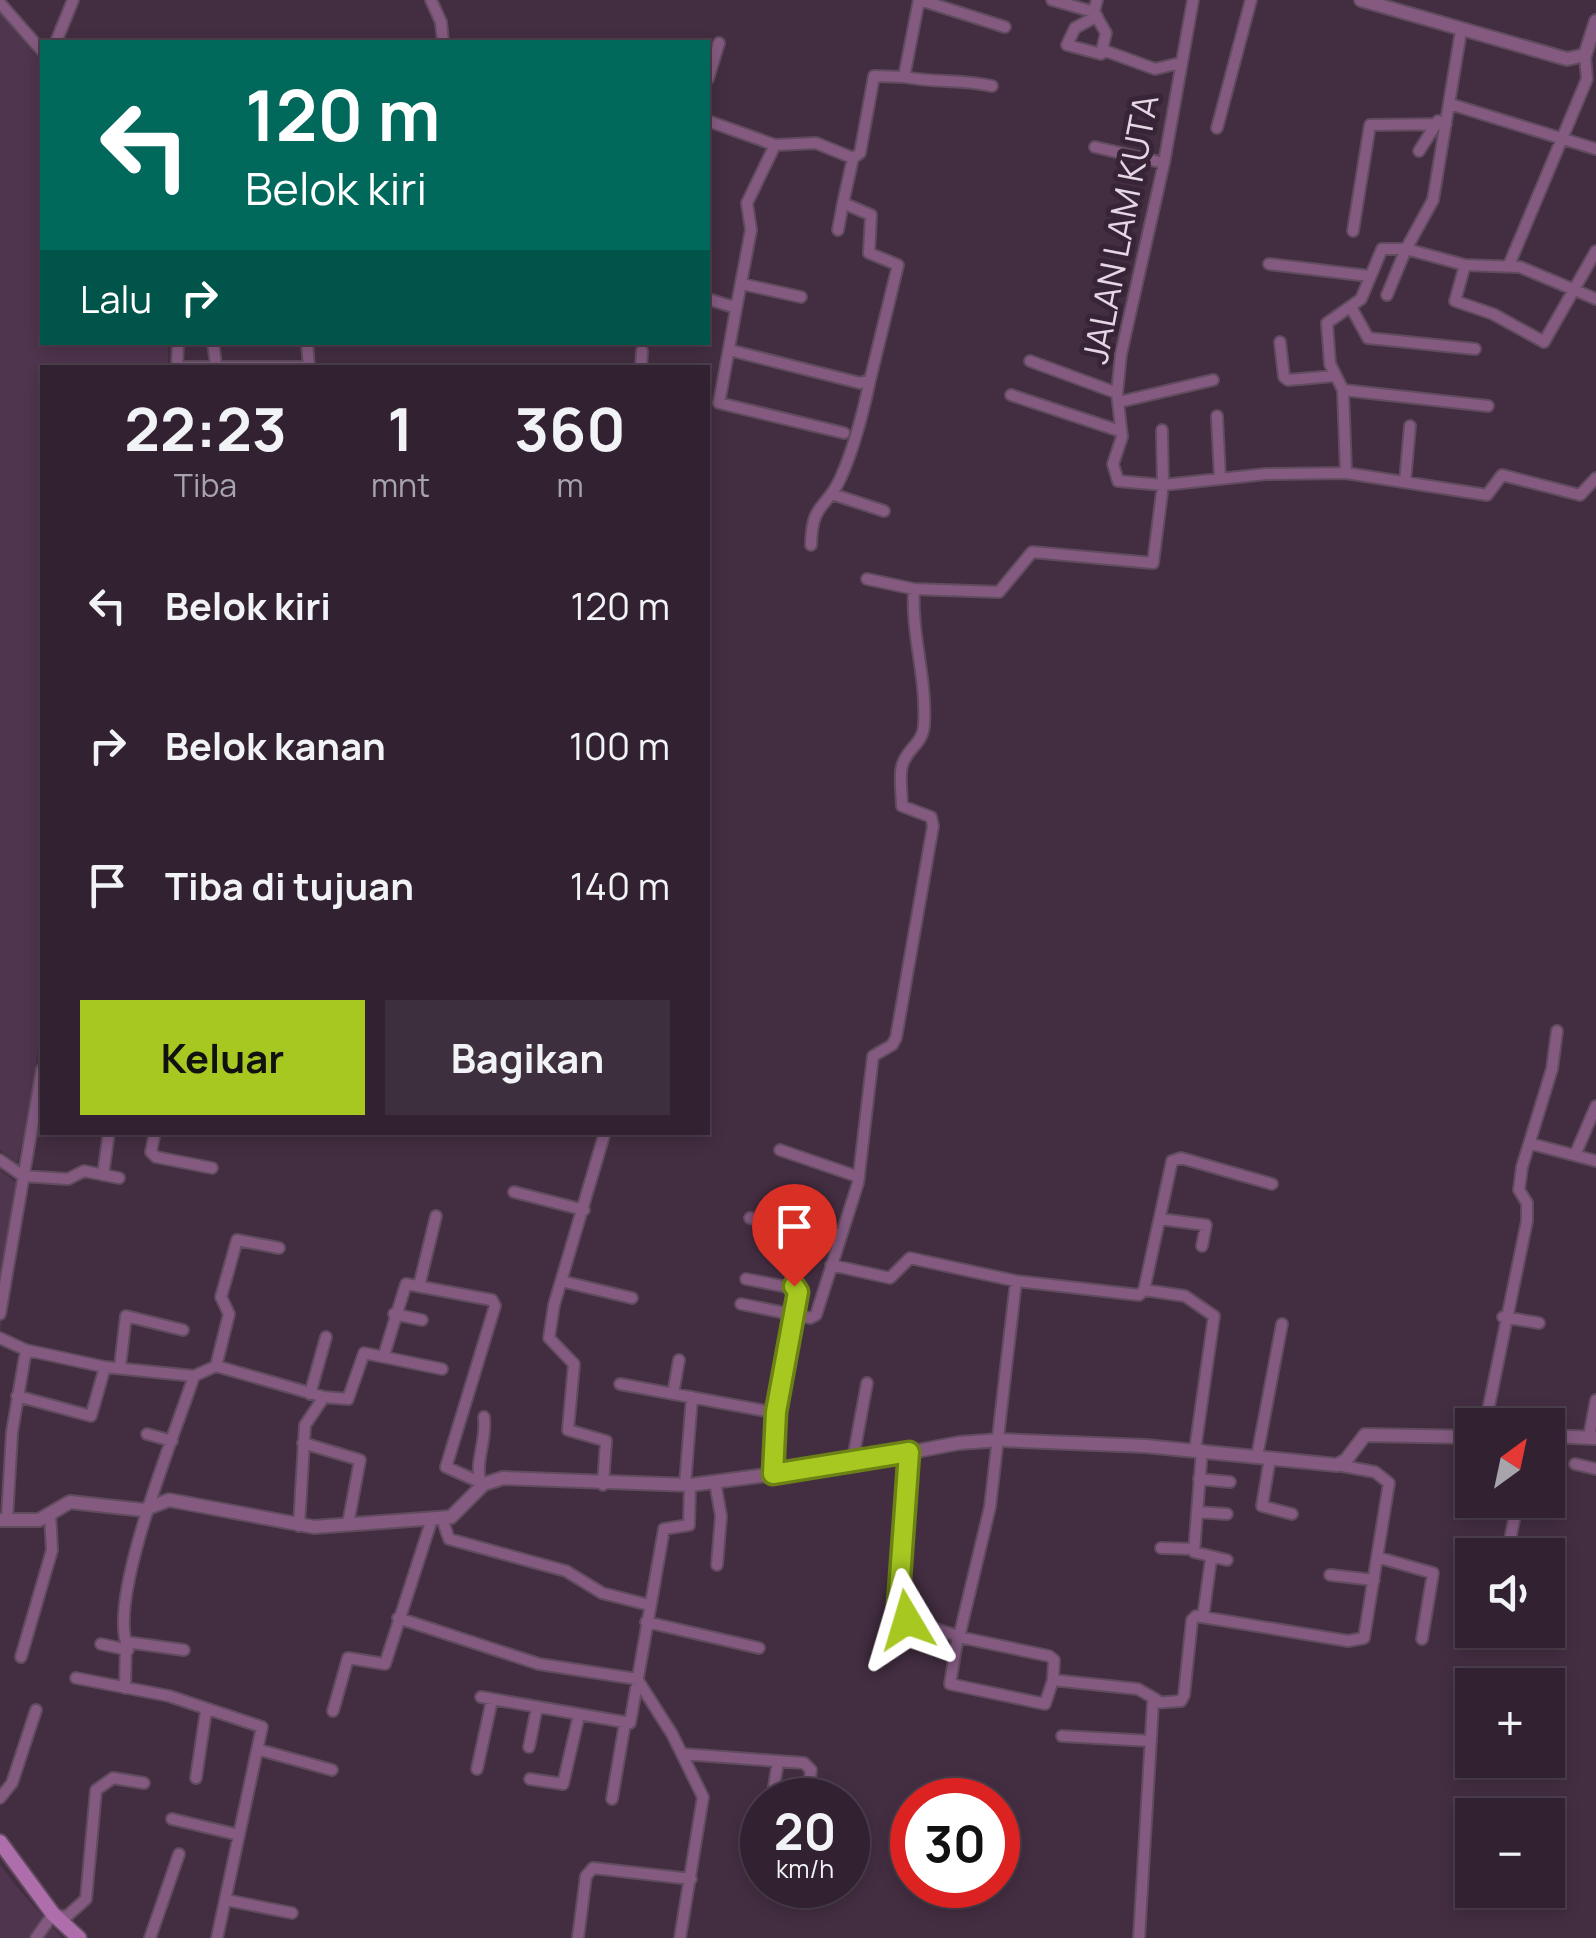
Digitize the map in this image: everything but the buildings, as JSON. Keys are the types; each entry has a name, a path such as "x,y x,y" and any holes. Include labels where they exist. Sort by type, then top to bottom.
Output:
{"main road":[{"path":"0,1842 53,1914 78,1938"}],"street":[{"path":"57,40 74,0"},
{"path":"431,0 442,22 443,40"},
{"path":"904,76 920,0 1004,27"},
{"path":"1052,0 1096,9"},
{"name":"JALAN LAM KUTA","path":"1163,485 1116,480 1113,464 1120,432 1121,354 1164,163 1193,0"},
{"path":"1217,128 1250,0"},
{"path":"1361,0 1410,7 1462,31 1566,59 1585,56"},
{"path":"0,3 40,49"},
{"path":"1096,9 1104,26 1103,50 1096,56 1067,45 1075,28 1096,9"},
{"path":"1509,265 1587,79 1585,56 1596,22"},
{"path":"1419,152 1442,122 1450,104 1462,31"},
{"path":"710,72 719,43"},
{"path":"1103,50 1155,68 1180,63"},
{"path":"838,230 853,158 860,152 874,76 904,76 940,84 952,78 992,86"},
{"path":"1450,104 1596,149"},
{"path":"710,122 775,145 816,143 853,158"},
{"path":"1353,231 1370,126 1442,122"},
{"path":"1387,294 1433,200 1442,122"},
{"path":"775,145 747,203 751,230 742,284 713,403 844,433"},
{"path":"1095,146 1164,163"},
{"path":"811,546 817,507 832,494 858,434 898,265 869,252 870,216 842,202"},
{"path":"1346,473 1343,390 1334,376 1326,323 1352,309 1382,249 1406,249 1466,265 1509,265 1596,299"},
{"path":"1466,265 1455,301 1493,314 1544,342 1596,251"},
{"path":"1269,264 1369,276"},
{"path":"742,284 801,297"},
{"path":"710,300 730,306 737,304"},
{"path":"1352,309 1368,338 1475,349"},
{"path":"1280,342 1284,376 1288,380 1334,376"},
{"path":"213,345 216,364"},
{"path":"729,350 860,383 870,380"},
{"path":"641,365 642,351"},
{"path":"1030,361 1118,398 1213,380"},
{"path":"203,365 247,365"},
{"path":"1343,390 1488,406"},
{"path":"1011,396 1120,432"},
{"path":"1217,416 1220,479"},
{"path":"1405,482 1410,426"},
{"path":"866,580 914,590 1003,592 1032,552 1153,563 1163,485 1162,430"},
{"path":"1163,485 1346,473 1487,495 1502,475 1580,495 1596,478"},
{"path":"832,494 884,511"},
{"path":"741,1304 816,1316 858,1177 873,1056 892,1045 896,1038 933,826 932,817 902,806 902,764 922,740 924,726 925,674 916,642 914,590"},
{"path":"1488,1408 1503,1317 1527,1220 1527,1203 1519,1190 1552,1069 1557,1031"},
{"path":"0,1306 39,1103"},
{"path":"1575,1155 1596,1106"},
{"path":"103,1175 110,1135"},
{"path":"155,1135 153,1155 212,1168"},
{"path":"603,1485 606,1441 570,1432 567,1427 574,1364 549,1338 604,1135"},
{"path":"1532,1144 1596,1161"},
{"path":"780,1150 858,1177"},
{"path":"1144,1290 1177,1158 1272,1184"},
{"path":"0,1160 23,1176 68,1179 84,1171 119,1178"},
{"path":"514,1192 584,1210"},
{"path":"419,1286 436,1216"},
{"path":"750,1218 841,1236"},
{"path":"1160,1218 1206,1226 1202,1246"},
{"path":"216,1366 229,1311 221,1297 237,1240 279,1248"},
{"path":"831,1265 890,1278 910,1258 1016,1281 1186,1296 1214,1316 1198,1450 1200,1480 1194,1550 1197,1556 1226,1560"},
{"path":"746,1279 796,1288 795,1315 776,1412 773,1474"},
{"path":"562,1281 632,1298"},
{"path":"909,1452 899,1611 907,1620 959,1638 1050,1656 1054,1660 1053,1680 1046,1704 953,1686 950,1680 959,1638 990,1507 1016,1281"},
{"path":"384,1356 402,1287 419,1286 490,1298 495,1306 446,1468 482,1482 503,1478 603,1485 687,1485 1000,1440 1198,1450 1337,1465 1375,1472 1389,1483 1380,1558 1364,1638 1358,1642 1203,1617 1192,1620 1181,1701 1156,1700 1138,1689 1053,1680"},
{"path":"394,1314 422,1320"},
{"path":"120,1366 126,1316 183,1330"},
{"path":"1503,1317 1539,1323"},
{"path":"1282,1324 1264,1457 1262,1506 1292,1514"},
{"path":"310,1394 326,1337"},
{"path":"0,1338 26,1350 105,1367 194,1376 216,1366 346,1401 361,1354 442,1369"},
{"path":"26,1350 3,1520 38,1520 70,1502 143,1510 174,1500 299,1526 437,1519 456,1513 482,1482"},
{"path":"673,1394 679,1360"},
{"path":"17,1396 91,1416 105,1367"},
{"path":"125,1688 127,1646 122,1619 127,1583 194,1376"},
{"path":"852,1464 867,1383"},
{"path":"620,1384 776,1412"},
{"path":"477,1769 487,1698 631,1722 664,1528 690,1525 687,1485 692,1397"},
{"path":"299,1526 306,1423 324,1398"},
{"path":"1565,1437 1593,1438 1596,1400"},
{"path":"482,1482 478,1470 486,1440 484,1416"},
{"path":"147,1434 172,1441"},
{"path":"1337,1465 1346,1460 1358,1439 1368,1434 1455,1437"},
{"path":"303,1443 360,1460 348,1524"},
{"path":"1575,1464 1596,1468"},
{"path":"1200,1480 1230,1482"},
{"path":"715,1482 721,1516 717,1565"},
{"path":"1197,1512 1227,1514"},
{"path":"21,1657 52,1550 50,1514"},
{"path":"437,1519 449,1539 566,1572 602,1593 649,1605"},
{"path":"333,1711 348,1658 382,1666 437,1519"},
{"path":"1161,1548 1194,1550"},
{"path":"1380,1558 1433,1573 1422,1639"},
{"path":"1203,1617 1210,1559"},
{"path":"1330,1575 1374,1580"},
{"path":"398,1618 539,1664 637,1679 683,1754 703,1797 680,1938"},
{"path":"646,1622 759,1648"},
{"path":"101,1644 184,1650"},
{"path":"76,1678 170,1696 262,1727 217,1938"},
{"path":"1140,1938 1156,1700"},
{"path":"528,1746 536,1707"},
{"path":"0,1798 12,1784 36,1710"},
{"path":"196,1778 206,1711"},
{"path":"530,1779 564,1784 580,1715"},
{"path":"612,1799 626,1723"},
{"path":"1062,1736 1151,1741"},
{"path":"260,1750 332,1770"},
{"path":"683,1754 808,1766 808,1778"},
{"path":"775,1778 778,1761"},
{"path":"36,1938 53,1914 66,1917 86,1900 98,1788 113,1778 144,1782"},
{"path":"172,1820 239,1835"},
{"path":"150,1938 179,1854"},
{"path":"578,1938 586,1876 592,1868 691,1879"},
{"path":"226,1900 292,1913"}],"shaded area":[{"path":"0,13 40,61 40,345 168,345 168,365 40,365 40,1031 31,1107 17,1163 0,1150"},
{"path":"0,1170 19,1185 0,1334"},
{"path":"0,1865 17,1887 62,1938 0,1938"}],"route":[{"path":"794,1286 798,1292 776,1412 773,1474 843,1466 909,1452 898,1606 907,1620"}]}
